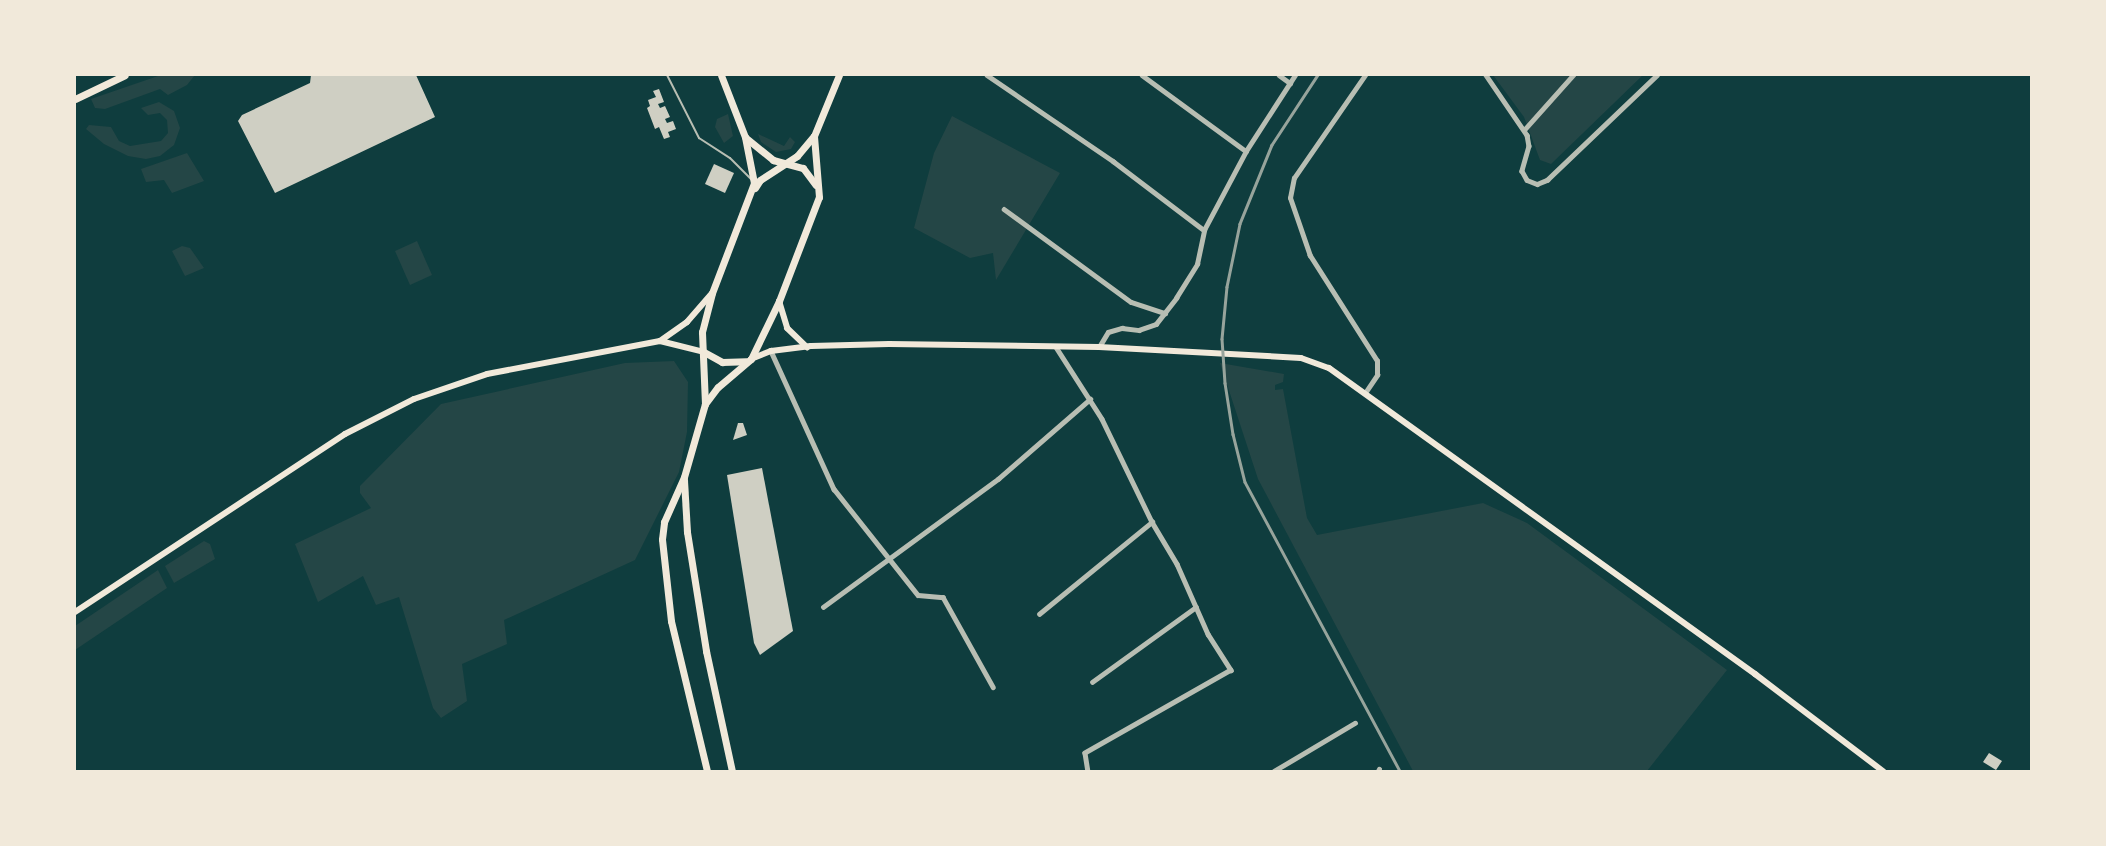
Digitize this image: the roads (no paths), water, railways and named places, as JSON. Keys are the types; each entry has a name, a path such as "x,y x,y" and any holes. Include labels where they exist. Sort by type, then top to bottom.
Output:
{"main road":[{"path":"75,99 125,75"},
{"path":"721,75 745,137 754,183 753,193"},
{"path":"707,771 671,621 662,539 664,522 684,477 704,404 702,332 712,293 760,180 797,156 814,136 839,75"},
{"path":"704,404 718,387 751,359 779,301 819,190 814,136"},
{"path":"745,137 783,165 803,168 819,190"},
{"path":"75,612 345,434 396,407 487,374 660,341 687,322 712,293"},
{"path":"779,301 787,328 807,347"},
{"path":"660,341 704,352 732,364 771,351 807,347 889,344 1099,347 1301,358 1329,368 1365,393 1761,679 1883,771"},
{"path":"684,477 687,532 706,651 732,771"}],"street":[{"path":"987,75 1113,160 1204,230"},
{"path":"995,80 999,75"},
{"path":"1142,75 1246,151"},
{"path":"1279,75 1290,82"},
{"path":"1099,347 1108,332 1122,328 1139,330 1156,324 1165,313 1197,264 1204,230 1246,151 1295,75"},
{"path":"1365,75 1294,178 1290,198 1310,256 1378,361 1377,375 1365,393"},
{"path":"1486,75 1524,130 1529,146 1522,171 1532,183 1543,183 1657,75"},
{"path":"1524,130 1573,75"},
{"path":"1004,209 1131,302 1165,313"},
{"path":"1056,347 1090,399 1152,522 1177,564 1208,634 1231,670 1085,753 1088,771"},
{"path":"771,351 834,489 918,595 943,597 993,687"},
{"path":"823,607 887,558 998,479 1090,399"},
{"path":"1039,614 1152,522"},
{"path":"1092,682 1196,606"},
{"path":"1274,771 1355,723"}],"lane":[{"path":"667,75 698,138 730,158 754,183"}],"railway":[{"path":"1318,75 1272,145 1240,224 1227,287 1222,339 1225,383 1233,434 1245,482 1400,771"}]}
